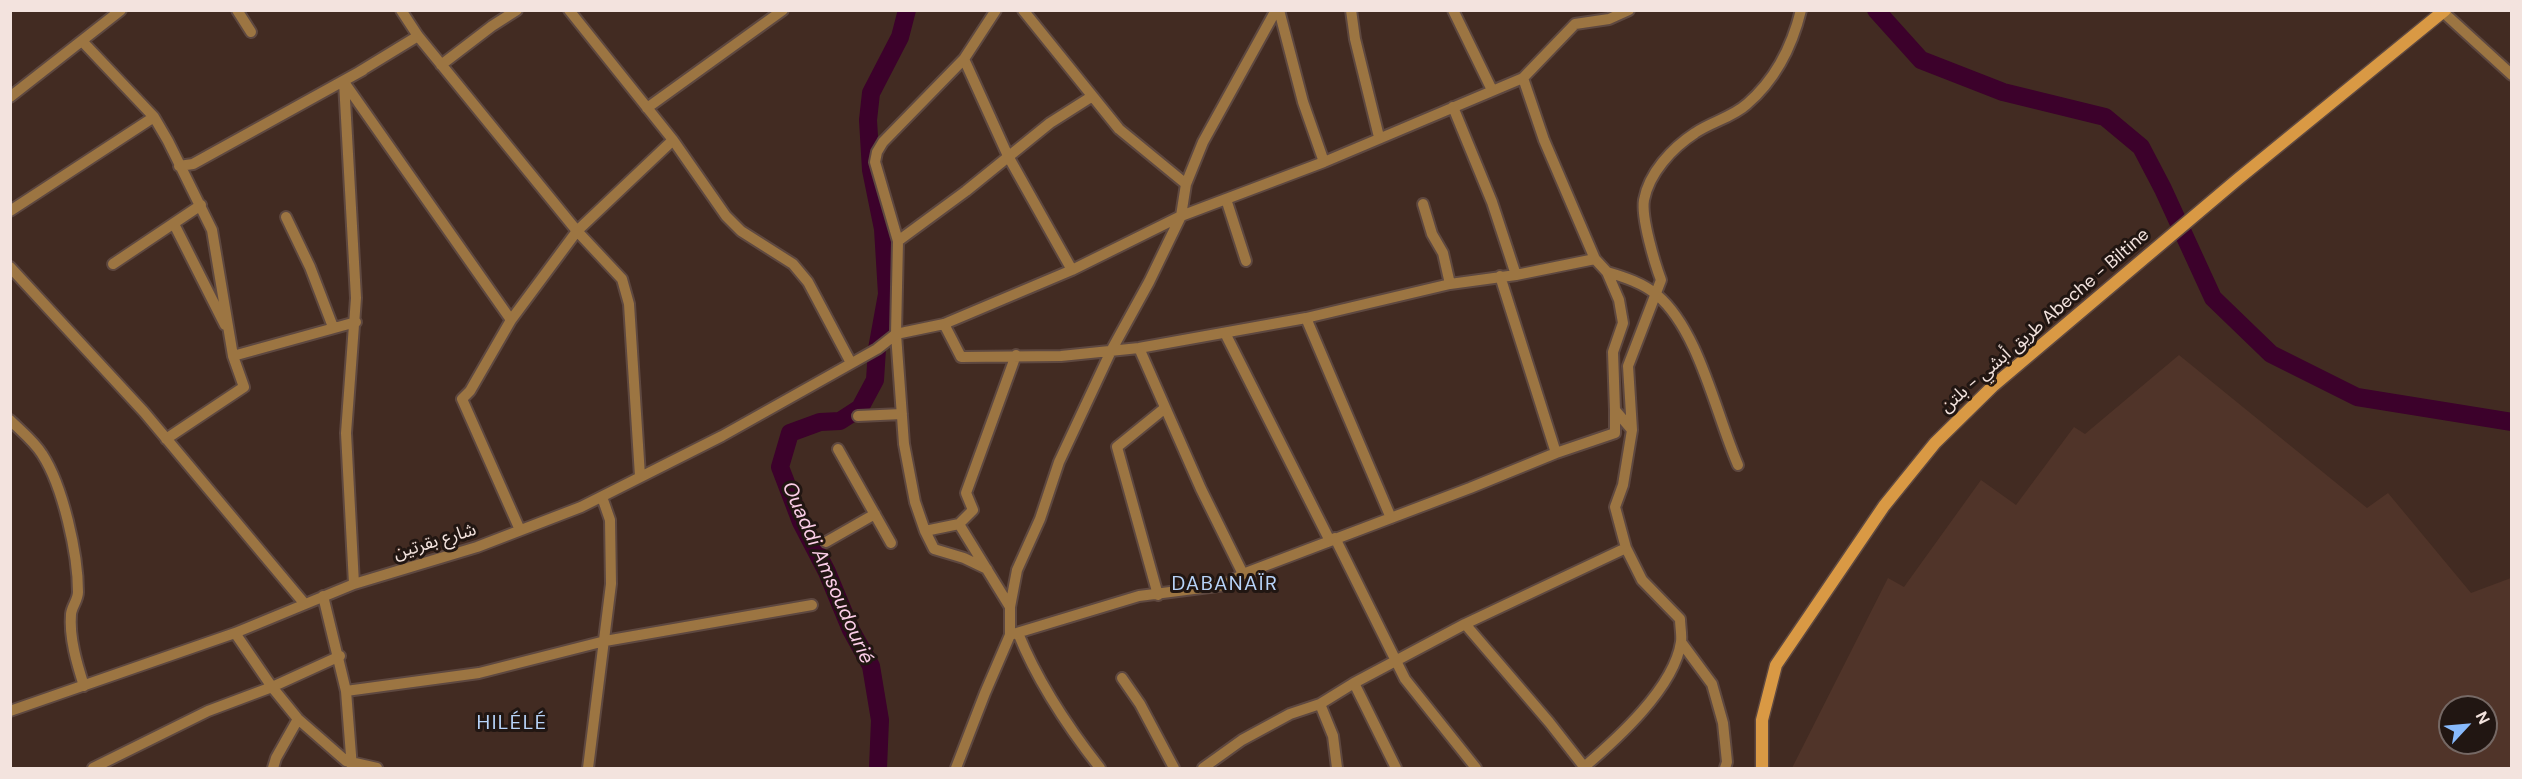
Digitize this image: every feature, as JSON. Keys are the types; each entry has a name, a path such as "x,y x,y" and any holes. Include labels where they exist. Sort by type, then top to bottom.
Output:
{"main road":[{"name":"طريق أبشي - بلتن Abeche - Biltine","path":"1762,768 1762,720 1776,665 1884,506 1935,443 1993,386 2238,179 2444,11"}],"street":[{"path":"10,97 121,10"},
{"path":"237,10 251,32"},
{"path":"401,10 441,65 577,231 622,279 627,291 640,476"},
{"path":"441,65 517,10"},
{"path":"569,10 673,140 726,216 741,231 793,264 808,282 851,363"},
{"path":"647,108 783,10"},
{"path":"987,569 964,558 934,549 925,531 908,471 897,334 898,241 875,162 877,152 964,59 996,10"},
{"path":"1023,10 1119,129 1186,184"},
{"path":"1277,10 1303,102 1324,162"},
{"path":"1100,768 1050,698 1014,634 1010,607 1017,570 1040,519 1059,462 1110,351 1149,282 1180,216 1186,184 1203,142 1277,10"},
{"path":"1351,10 1354,39 1379,137"},
{"path":"1452,10 1492,90"},
{"path":"897,334 945,324 1072,270 1180,216 1324,162 1523,78 1575,24 1629,10"},
{"path":"1465,624 1528,696 1585,768 1655,696 1669,676 1681,642 1680,619 1642,580 1626,548 1615,507 1623,485 1632,430 1628,366 1661,280 1652,256 1644,201 1660,162 1694,133 1746,105 1767,84 1783,62 1795,33 1801,10"},
{"path":"2444,11 2511,75"},
{"path":"344,82 418,36"},
{"path":"82,41 154,117 212,230 233,356 244,387 166,439"},
{"path":"964,59 1008,156 1072,270"},
{"path":"179,166 193,164 363,70"},
{"path":"956,768 985,693 1014,634 1139,596 1225,585 1243,574 1556,453 1615,433 1613,352 1623,323 1619,300 1607,272 1595,259 1544,140 1523,78"},
{"path":"344,82 511,320"},
{"path":"344,82 355,261 356,321 346,433 354,584"},
{"path":"898,241 966,191 1008,156 1091,96"},
{"path":"1453,106 1492,202 1516,275"},
{"path":"10,211 154,117"},
{"path":"520,530 462,399 470,391 511,320 577,231 673,140"},
{"path":"1226,199 1246,261"},
{"path":"1423,204 1432,234 1443,253 1450,284"},
{"path":"113,264 201,205"},
{"path":"286,217 310,267 333,327"},
{"path":"174,224 230,336"},
{"path":"945,324 961,357 1061,356 1139,348 1225,333 1306,318 1450,284 1516,275 1595,259"},
{"path":"10,267 144,412 304,603"},
{"path":"1607,272 1632,280 1656,293 1671,308 1695,351 1738,465"},
{"path":"1500,276 1556,453"},
{"path":"1306,318 1391,518"},
{"path":"233,356 356,321"},
{"path":"1225,333 1405,679 1476,768"},
{"name":"شارع بقرتين","path":"10,711 235,633 354,584 477,547 581,507 722,436 877,349 897,334"},
{"path":"1139,348 1201,489 1243,574"},
{"path":"925,531 959,524 973,510 966,493 1016,355"},
{"path":"1158,595 1117,447 1165,408"},
{"path":"1615,410 1632,430"},
{"path":"858,416 902,414"},
{"path":"10,420 41,453 55,478 72,541 78,594 71,613 72,640 84,686"},
{"path":"838,449 891,543"},
{"path":"588,768 611,584 610,520 602,496"},
{"path":"826,542 875,514"},
{"path":"959,524 1010,607"},
{"path":"1203,768 1242,740 1290,714 1320,704 1395,660 1465,624 1626,548"},
{"path":"324,597 340,656 346,691 352,765"},
{"path":"346,691 478,673 605,641 812,605"},
{"path":"235,633 272,687 298,719 345,761 352,765 377,768"},
{"path":"1681,642 1712,684 1723,723 1727,762 1725,768"},
{"path":"93,768 208,711 272,687 340,656"},
{"path":"1122,678 1140,704 1174,768"},
{"path":"1354,683 1395,768"},
{"path":"1320,704 1333,736 1337,768"},
{"path":"273,768 276,758 298,719"}],"shaded area":[{"path":"2179,355 2367,508 2388,493 2471,593 2511,578 2511,768 1792,768 1888,578 1904,587 1981,480 2016,505 2074,427 2085,434"}],"waterway":[{"name":"Ouaddi Amsoudourié","path":"878,768 880,720 871,666 851,630 827,572 801,522 780,467 790,433 820,422 840,421 860,408 875,380 877,349 887,294 883,229 871,170 868,120 871,93 900,37 907,10"},
{"path":"1876,10 1921,60 2003,92 2105,117 2141,147 2213,298 2271,354 2357,397 2512,422"}],"district":[{"name":"DABANAÏR","path":"1225,585"},
{"name":"HILÉLÉ","path":"512,724"}]}
